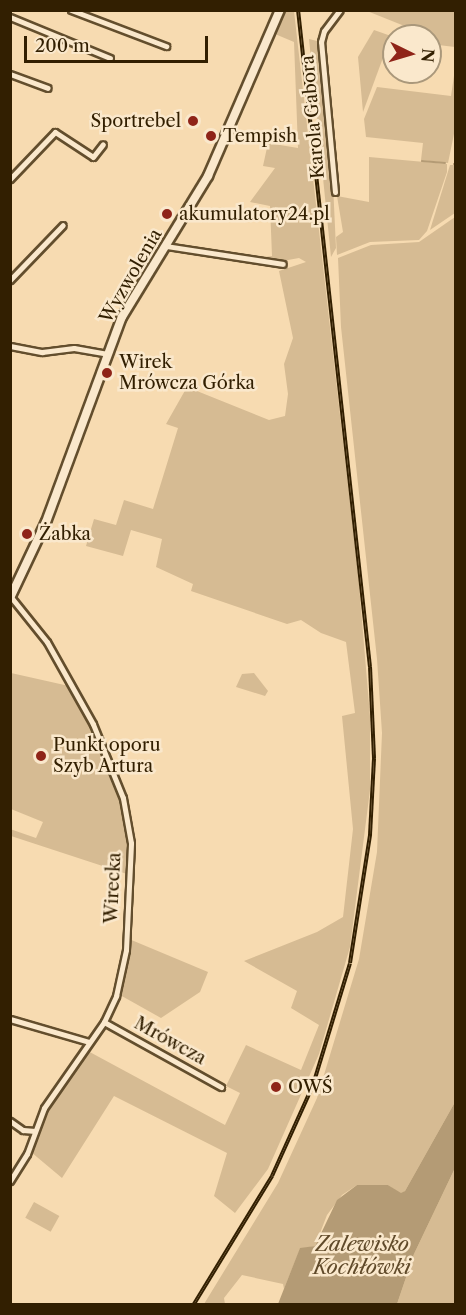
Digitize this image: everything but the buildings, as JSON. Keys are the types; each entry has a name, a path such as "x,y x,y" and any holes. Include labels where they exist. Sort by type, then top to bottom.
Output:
{"street":[{"path":"71,10 166,46"},
{"name":"Wyzwolenia","path":"12,595 46,522 107,354 129,304 208,176 280,10"},
{"name":"Karola Gabora","path":"335,192 321,42 324,30 340,10"},
{"path":"10,17 110,58"},
{"path":"10,74 48,88"},
{"path":"10,179 55,132 93,157 103,144"},
{"path":"10,280 63,225"},
{"path":"166,246 283,264"},
{"path":"10,346 42,352 74,348 107,354"},
{"name":"Wirecka","path":"10,581 12,595 47,642 83,705 128,815 130,855 126,950 116,996 104,1022 44,1108 27,1154 10,1181"},
{"path":"10,1019 89,1042"},
{"name":"Mrówcza","path":"104,1022 221,1087"},
{"path":"10,1120 23,1130 35,1131"}],"shaded area":[{"path":"284,11 294,11 358,573 370,716 370,790 350,947 319,1054 268,1169 235,1213 214,1196 227,1153 114,1096 62,1178 31,1152 44,1114 86,1050 225,1125 240,1093 226,1086 246,1045 301,1070 319,1025 291,1008 297,991 244,961 317,932 343,917 353,829 342,716 355,713 346,642 321,633 301,620 287,624 191,591 193,584 156,567 162,539 131,530 123,556 86,546 94,519 116,525 124,500 153,509 178,428 166,424 187,387 269,420 285,416 288,394 284,364 293,338 279,271 306,262 299,258 277,262 249,259 272,256 270,206 250,202 275,168 263,166 268,143 298,148 294,42 275,34"},
{"path":"367,11 455,11 455,47 442,45 442,24 400,24"},
{"path":"374,30 382,33 382,60 363,112 358,57"},
{"path":"309,39 321,42 331,142 336,248 331,257"},
{"path":"455,69 455,129 448,163 421,160 423,143 366,137 364,119 377,87 451,96"},
{"path":"369,157 447,164 447,172 427,231 419,240 370,242 337,255 336,237 343,232 337,196 369,202"},
{"path":"450,165 455,165 455,213 430,230"},
{"path":"455,217 455,1102 405,1191 401,1194 388,1185 357,1185 342,1195 327,1215 315,1246 300,1249 284,1289 283,1284 242,1275 224,1298 225,1304 204,1304 278,1183 317,1098 359,959 377,852 382,733 377,659 341,327 338,258 371,245 419,242"},
{"path":"11,673 69,686 96,738 126,815 127,874 11,836 10,829 36,838 43,822 11,809"},
{"path":"254,673 268,691 265,696 236,687 242,674"},
{"path":"129,939 208,972 200,992 161,1018 120,995"},
{"path":"455,1168 455,1304 397,1304 414,1254"},
{"path":"34,1202 59,1216 51,1232 25,1218"}],"water":[{"name":"Zalewisko Kochłówki","path":"455,1102 455,1168 414,1254 397,1304 278,1304 300,1248 315,1246 337,1200 357,1185 388,1185 401,1193 405,1191"}],"waterway":[{"path":"422,161 445,163"}],"railway":[{"path":"194,1304 272,1176 313,1085 350,963 370,835 374,758 370,667 298,10"}],"place":[{"name":"Sportrebel","path":"193,121"},
{"name":"Tempish","path":"211,136"},
{"name":"akumulatory24.pl","path":"167,214"},
{"name":"Wirek Mrówcza Górka","path":"107,373"},
{"name":"Żabka","path":"27,534"},
{"name":"Punkt oporu Szyb Artura","path":"41,756"},
{"name":"OWŚ","path":"276,1087"}]}
